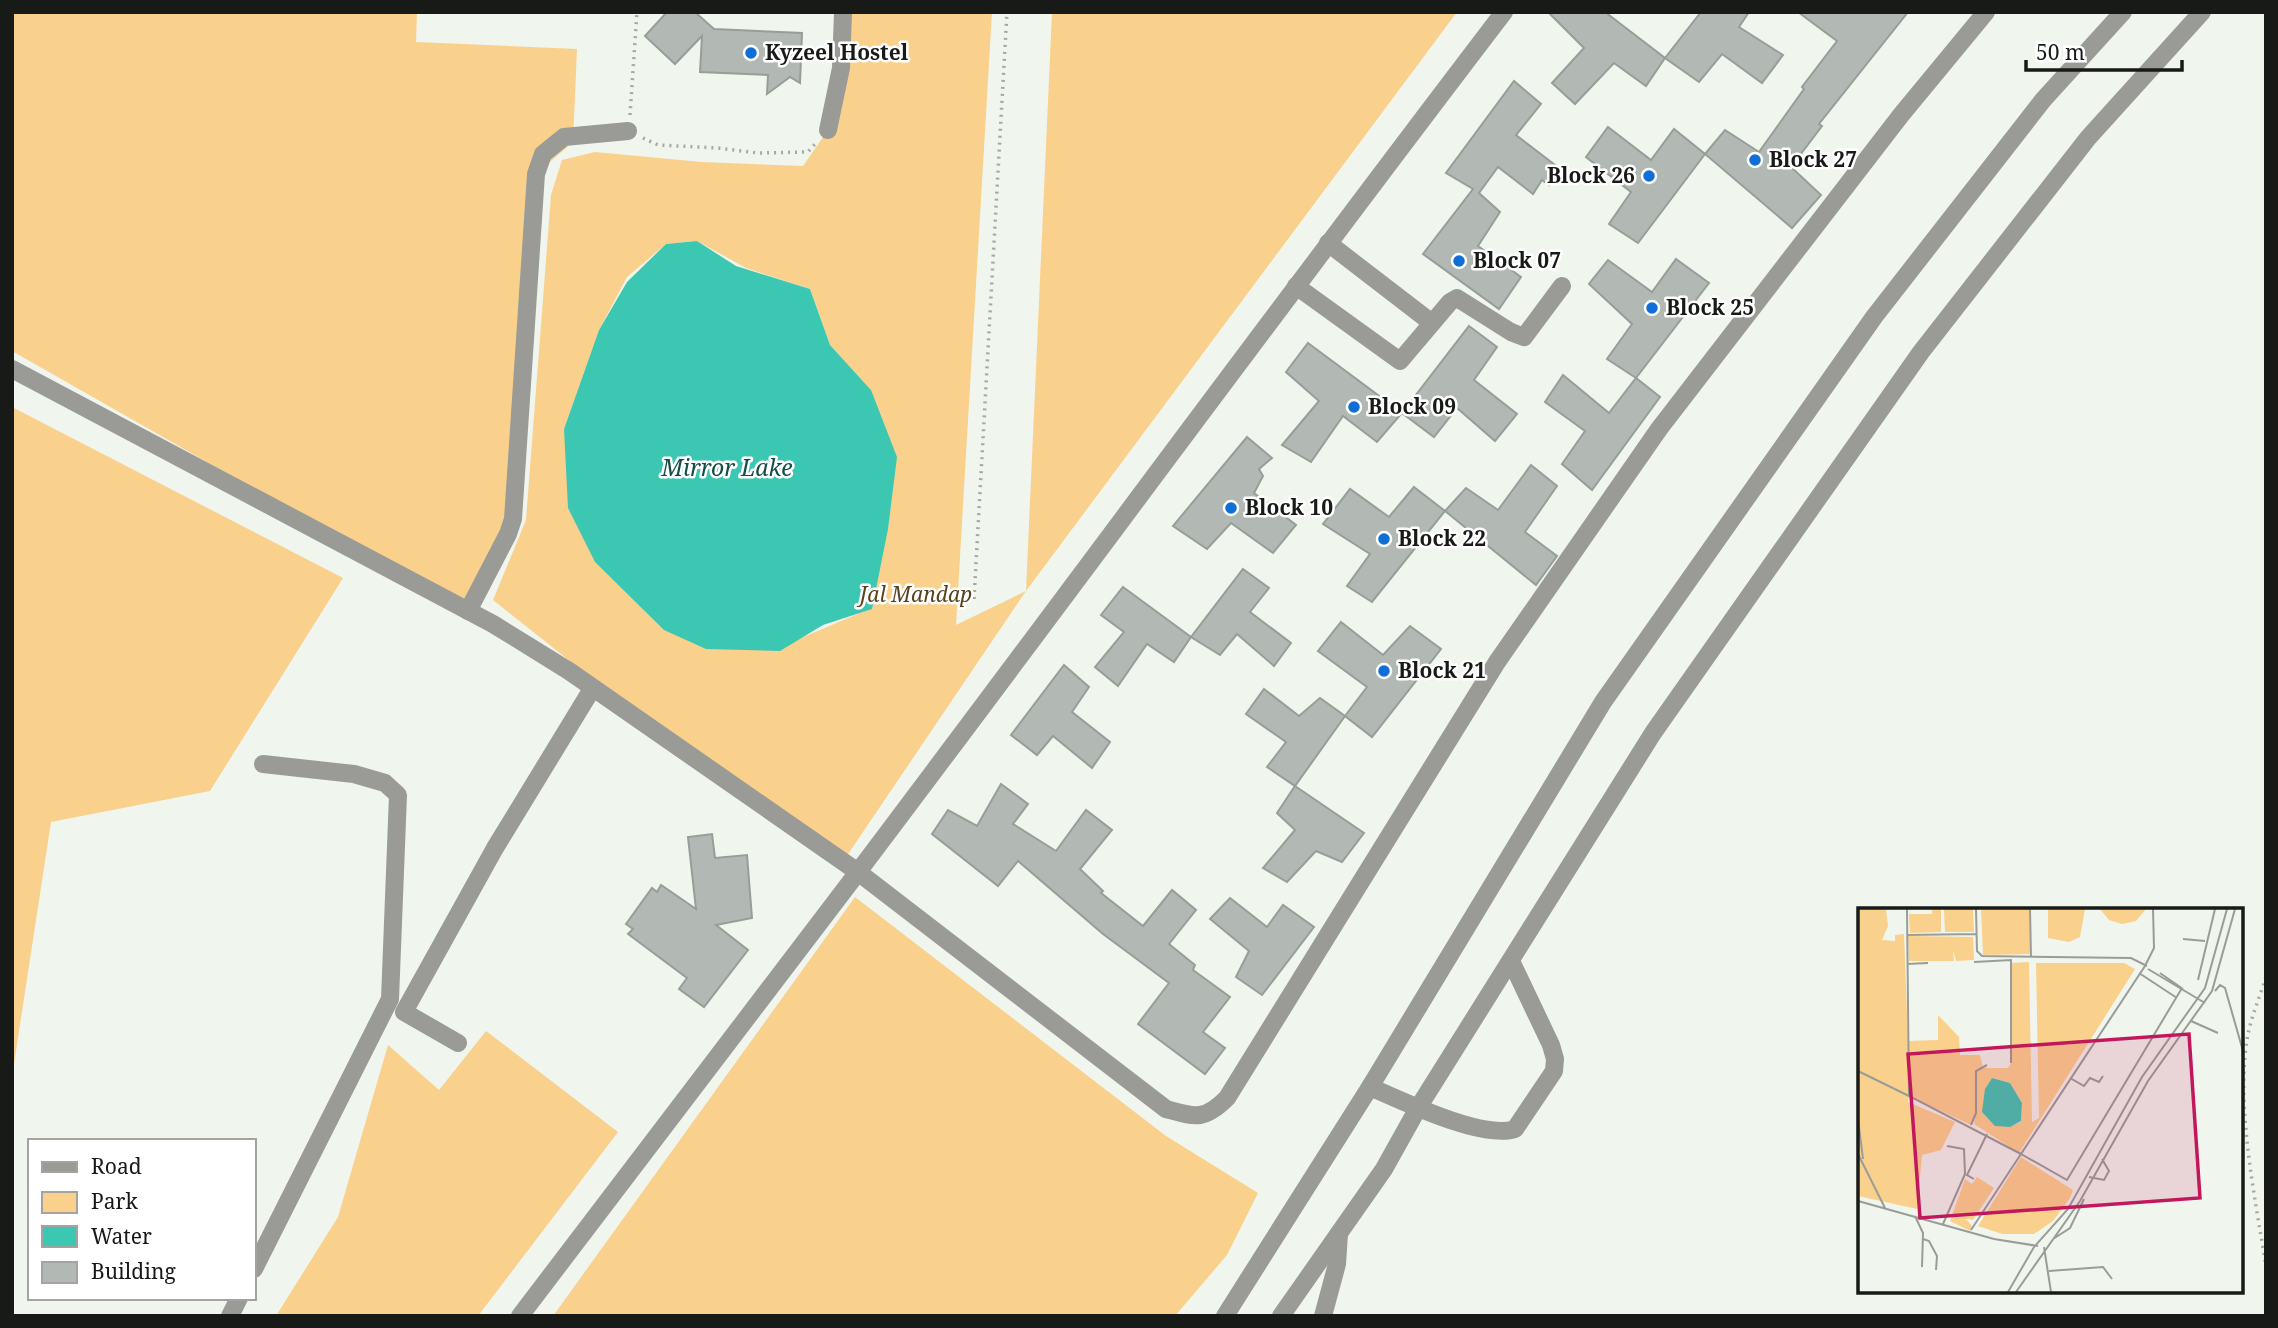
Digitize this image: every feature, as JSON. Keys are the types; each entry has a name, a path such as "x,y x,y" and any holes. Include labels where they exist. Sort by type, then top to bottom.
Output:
{"street":[{"path":"828,130 841,68 844,12"},
{"path":"520,1316 858,872 1504,12"},
{"path":"12,369 493,624 558,664 858,872 1166,1109 1193,1117 1213,1111 1227,1098 1497,662 1659,429 1901,116 1986,12"},
{"path":"1225,1316 1370,1087 1603,702 1874,317 2043,100 2123,12"},
{"path":"1282,1316 1384,1169 1418,1108 1653,733 1921,352 2088,138 2202,12"},
{"path":"468,611 513,519 536,174 539,164 543,154 564,137 628,131"},
{"path":"1328,243 1432,323"},
{"path":"1296,286 1400,361 1450,302 1457,298 1511,332 1524,337 1562,286"},
{"path":"458,1043 404,1012 495,848 592,689"},
{"path":"256,1265 390,999 398,795 385,783 354,774 262,764"},
{"path":"1370,1087 1418,1108 1488,1131 1506,1132 1515,1129 1554,1071 1555,1059 1511,961"},
{"path":"1323,1316 1338,1264 1339,1234"},
{"path":"230,1316 238,1300"}],"path":[{"path":"637,12 628,131 657,145 758,153 808,152 828,130"},
{"path":"974,599 1007,12"},
{"path":"2266,977 2248,1034 2245,1079 2246,1126 2266,1266"}],"green space":[{"path":"12,12 417,12 416,42 577,49 573,142 536,174 508,534 468,611 12,351"},
{"name":"Jal Mandap","path":"838,12 992,12 956,625 1026,591 842,863 695,760 493,600 526,520 551,195 562,160 595,152 702,162 803,166 828,130","holes":["697,241 746,268 810,289 830,345 871,390 872,608 770,651 564,429 599,330 627,277 666,244"]},
{"path":"1052,12 1457,12 1026,591"},
{"path":"12,407 343,578 210,791 51,822 12,1077"},
{"path":"855,897 1166,1136 1258,1193 1227,1255 1175,1316 553,1316"},
{"path":"486,1031 618,1132 478,1316 276,1316 338,1217 388,1045 439,1090"}],"water":[{"name":"Mirror Lake","path":"697,241 736,266 810,289 830,345 871,390 897,457 888,529 872,609 823,625 780,651 706,649 664,630 595,562 568,508 564,429 599,330 627,282 666,244"}],"building":[{"name":"Kyzeel Hostel","path":"667,12 695,12 714,29 802,33 800,83 790,77 767,94 768,75 700,72 702,36 675,64 645,36"},
{"path":"1548,12 1605,12 1665,58 1646,86 1614,63 1575,104 1552,83 1584,48"},
{"path":"1701,12 1749,12 1739,27 1783,55 1762,83 1722,54 1699,82 1665,58"},
{"path":"1798,12 1908,12 1819,124 1822,126 1791,167 1821,195 1792,228 1705,154 1725,130 1759,152 1804,89 1802,87 1837,41"},
{"path":"1514,81 1541,104 1516,135 1559,168 1549,185 1542,180 1533,194 1498,167 1479,193 1500,212 1478,246 1521,277 1499,309 1423,254 1473,189 1446,173"},
{"name":"Block 26","path":"1608,127 1651,160 1674,129 1705,154 1638,243 1609,224 1631,192 1586,157"},
{"name":"Block 25","path":"1676,259 1709,283 1636,378 1607,359 1632,324 1589,284 1608,260 1652,292"},
{"path":"1469,326 1497,347 1474,380 1517,414 1495,441 1457,408 1434,437 1402,413"},
{"name":"Block 09","path":"1308,343 1402,413 1377,442 1343,416 1311,462 1282,445 1319,401 1286,372"},
{"path":"1563,375 1609,413 1636,378 1660,397 1592,490 1562,464 1585,431 1545,402"},
{"name":"Block 10","path":"1247,437 1272,458 1259,469 1263,476 1254,493 1296,525 1273,553 1231,523 1207,549 1173,526"},
{"path":"1531,465 1557,486 1525,532 1557,556 1536,585 1445,511 1466,488 1498,510"},
{"name":"Block 22","path":"1414,487 1445,511 1372,602 1347,586 1370,554 1323,524 1350,489 1389,517"},
{"path":"1243,569 1269,588 1250,612 1291,643 1274,666 1237,634 1220,655 1191,637"},
{"path":"1123,587 1191,637 1174,662 1147,644 1118,686 1095,667 1124,632 1101,615"},
{"name":"Block 21","path":"1341,622 1383,655 1410,626 1441,649 1372,737 1345,716 1367,687 1318,651"},
{"path":"1064,665 1089,687 1072,712 1110,742 1092,768 1053,736 1037,755 1011,735"},
{"path":"1264,689 1299,716 1320,698 1345,716 1295,786 1267,767 1286,742 1246,714"},
{"path":"1001,784 1028,804 1013,824 1056,851 1086,810 1112,830 1080,869 1103,891 1101,893 1143,926 1172,890 1196,910 1169,944 1195,965 1193,970 1230,997 1203,1032 1225,1048 1205,1074 1138,1024 1169,983 1103,934 1018,861 998,886 932,834 948,810 977,826"},
{"path":"1295,786 1364,833 1342,862 1316,851 1287,882 1263,868 1295,830 1277,813"},
{"path":"712,834 715,858 747,855 752,918 716,925 748,950 704,1007 679,989 687,978 628,934 633,929 626,924 652,888 657,892 661,885 696,909 688,837"},
{"path":"1230,898 1267,927 1283,905 1314,927 1262,995 1236,977 1249,951 1210,919"}],"place":[{"name":"Kyzeel Hostel","path":"751,53"},
{"name":"Block 27","path":"1755,160"},
{"name":"Block 26","path":"1649,176"},
{"name":"Block 07","path":"1459,261"},
{"name":"Block 25","path":"1652,308"},
{"name":"Block 09","path":"1354,407"},
{"name":"Block 10","path":"1231,508"},
{"name":"Block 22","path":"1384,539"},
{"name":"Block 21","path":"1384,671"}]}
